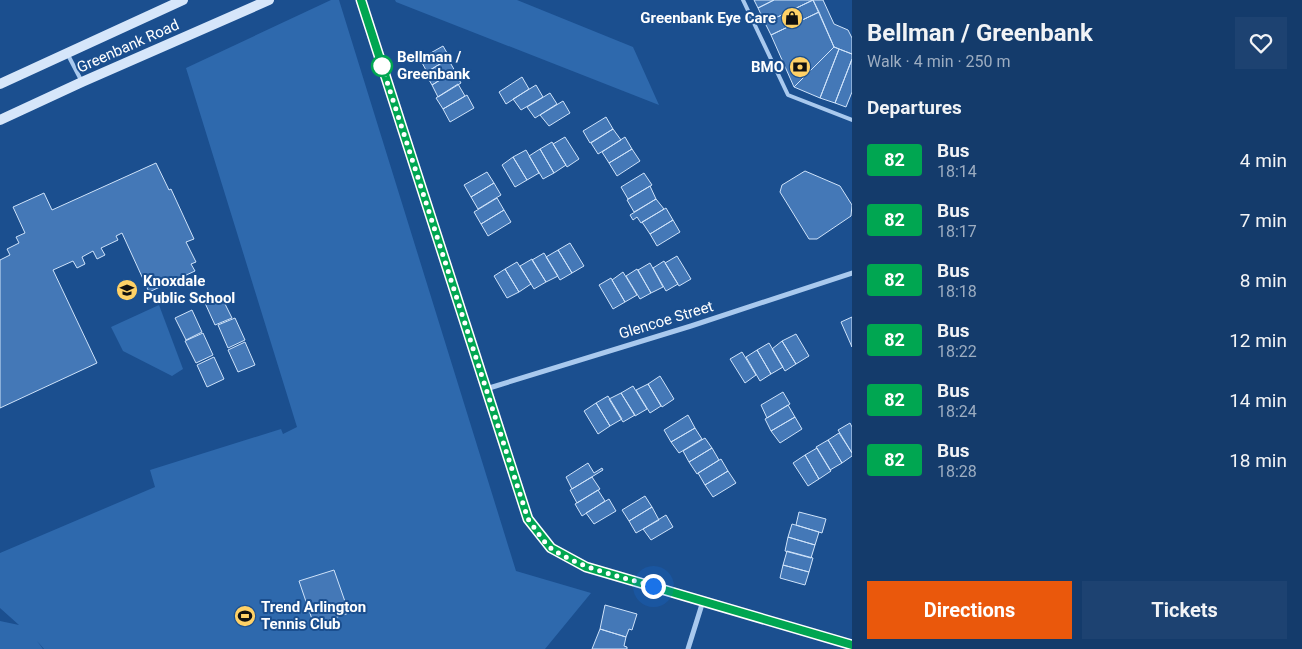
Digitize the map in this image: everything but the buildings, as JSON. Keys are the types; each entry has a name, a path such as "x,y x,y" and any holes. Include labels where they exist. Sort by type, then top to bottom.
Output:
{"main road":[{"name":"Greenbank Road","path":"0,84 183,0"},
{"name":"Greenbank Road","path":"0,120 268,0"}],"street":[{"path":"361,0 528,519 551,548 586,567 852,645"},
{"name":"Glencoe Street","path":"486,389 691,326 852,273"},
{"path":"688,649 703,601"}],"lane":[{"path":"743,0 788,94 852,120"},
{"path":"67,53 82,82"}],"shaded area":[{"path":"331,0 339,0 516,571 591,593 545,649 44,649 37,641 43,649 0,649 0,621 19,625 0,608 0,553 155,487 150,470 281,429 283,434 297,427 186,68"},
{"path":"395,0 517,0 633,47 659,105 396,2"},
{"path":"159,305 183,369 172,376 123,351 111,327"}],"bus line":[{"name":"82","path":"361,0 528,519 551,548 586,567 852,645"}],"place":[{"name":"Greenbank Eye Care","path":"792,18"},
{"name":"Bellman / Greenbank","path":"382,66"},
{"name":"BMO","path":"800,67"},
{"name":"Knoxdale Public School","path":"127,290"},
{"name":"Trend Arlington Tennis Club","path":"245,616"}],"route":[{"path":"382,66 528,519 551,548 586,567 653,586"}]}
